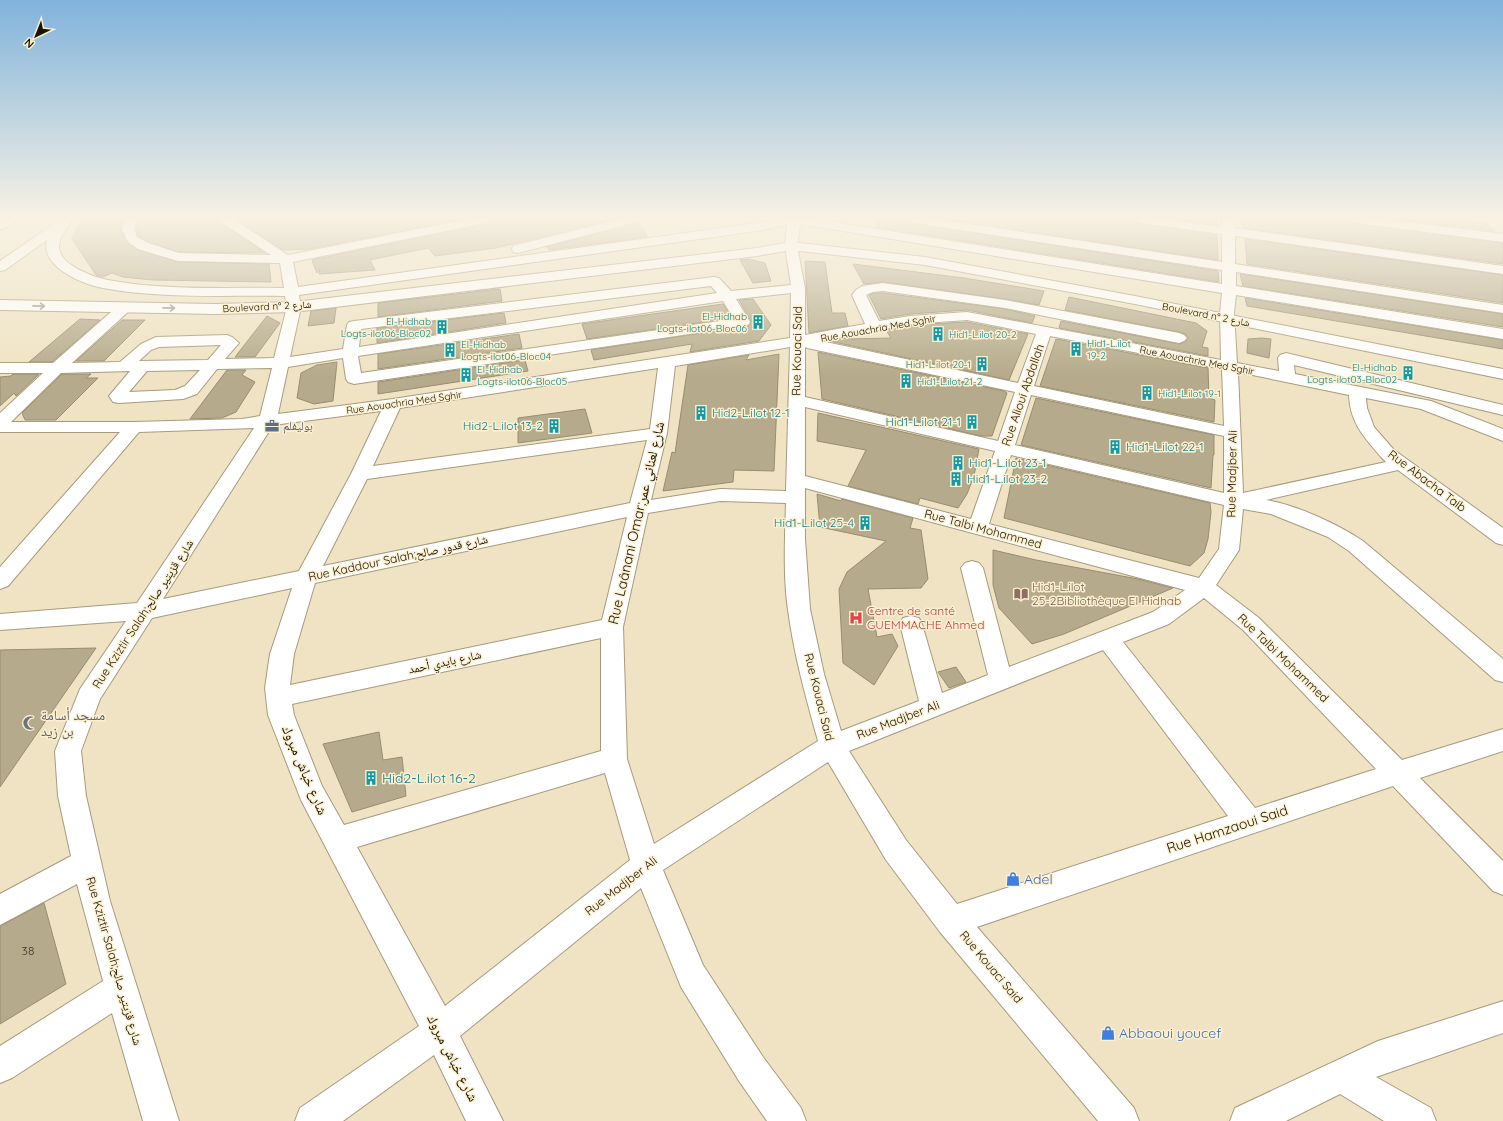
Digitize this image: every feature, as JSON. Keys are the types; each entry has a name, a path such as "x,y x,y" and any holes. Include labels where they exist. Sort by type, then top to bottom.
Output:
{"main road":[{"name":"Boulevard n° شارع 2","path":"0,294 293,298 324,296 546,271"},
{"name":"Boulevard n° شارع 2","path":"982,271 1128,298 1228,297 1503,365"},
{"name":"Boulevard n° شارع 2","path":"1228,297 1503,374"},
{"name":"Boulevard n° شارع 2","path":"0,305 215,309 293,298"}],"street":[{"path":"71,271 104,284 155,290 293,298 444,271"},
{"path":"288,271 293,298"},
{"path":"418,275 432,271"},
{"name":"Rue Kouaci Said","path":"796,271 798,288 798,341 795,539 799,609 812,674 832,746 896,850 951,921 1122,1121"},
{"path":"1085,271 1228,297 1503,334"},
{"path":"1125,271 1228,297 1503,309"},
{"name":"Rue Madjber Ali","path":"313,1121 440,1032 646,865 832,746 1161,618 1204,587 1229,550 1234,500 1228,271"},
{"path":"714,281 727,296 743,322 354,379 350,353 354,325 714,281"},
{"path":"874,327 859,295 862,291 883,287 1005,304 1179,338"},
{"path":"0,368 142,367 281,363 727,296 798,288"},
{"name":"Rue Kziztir Salah;شارع قزيتير صالح","path":"161,1121 95,901 72,796 68,751 89,696 268,420 281,363 293,298"},
{"path":"0,423 57,368 124,308"},
{"name":"Rue Aouachria Med Sghir","path":"0,427 134,427 242,424 393,404 667,362 923,319 967,316 1425,405 1503,436"},
{"name":"Rue Alioui Abdallah","path":"978,528 1044,331"},
{"path":"124,367 146,347 156,342 226,340 231,343 191,390 178,395 119,398 116,396 142,367"},
{"path":"798,341 1233,433"},
{"path":"1287,377 1286,358 1503,410"},
{"name":"Rue Laânani Omar;شارع لعناني عمر","path":"667,362 658,433 612,627 614,760 646,865 692,976 751,1069 788,1121"},
{"name":"Rue Abacha Taib","path":"1357,391 1358,408 1366,428 1388,454 1503,538"},
{"path":"796,400 1234,500 1275,508 1335,532 1356,546 1503,673"},
{"name":"شارع خباش مبروك","path":"393,404 360,474 306,578 282,654 277,688 281,715 311,791 440,1032 485,1121"},
{"path":"1478,425 1503,418"},
{"path":"0,581 134,427"},
{"path":"360,474 658,433"},
{"path":"1234,500 1401,464"},
{"name":"Rue Kaddour Salah;شارع قدور صالح","path":"0,622 145,611 639,508 720,495 796,488"},
{"name":"Rue Talbi Mohammed","path":"796,488 978,528 1204,587 1251,624 1503,881"},
{"path":"972,568 1001,680"},
{"path":"911,624 933,706"},
{"name":"شارع بايدي أحمد","path":"279,697 612,627"},
{"path":"1107,639 1249,822"},
{"name":"Rue Hamzaoui Said","path":"951,921 1398,773 1503,740"},
{"path":"337,840 614,760"},
{"path":"0,910 87,863"},
{"path":"0,1066 122,988"},
{"path":"1248,1121 1378,1058 1503,1017"},
{"path":"1342,1076 1418,1121"}],"building":[{"path":"94,271 270,271 271,282 153,280 123,277 112,273 103,277 96,275"},
{"path":"320,271 357,271 319,274"},
{"path":"746,271 768,271 771,281 753,283"},
{"path":"806,271 826,271 832,313 845,313 848,326 809,333"},
{"path":"857,271 911,271 1044,291 1039,305 883,282 864,284"},
{"path":"1152,271 1218,271 1219,282"},
{"path":"1295,271 1477,271 1503,275 1503,303"},
{"path":"1240,274 1503,314 1503,327 1243,286"},
{"path":"500,289 502,301 378,317 378,303"},
{"path":"873,293 883,293 1005,309 1035,316 1032,323 967,310 910,314 881,319 869,295"},
{"path":"1069,297 1196,323 1207,331 1202,347 1208,348 1208,356 1059,328 1061,321 1179,344 1185,342 1188,338 1185,334 1179,332 1065,310"},
{"path":"1245,298 1503,340 1503,349 1247,306"},
{"path":"753,299 771,325 759,341 690,352 692,344 594,360 591,350 748,326 751,321 739,300"},
{"path":"723,304 732,318 587,339 582,324"},
{"path":"336,308 334,323 308,326 311,311"},
{"name":"El-Hidhab Logts-ilot06-Bloc02","path":"504,313 506,323 377,343 377,328"},
{"path":"267,316 280,323 255,357 235,357"},
{"path":"80,319 100,320 52,362 29,362"},
{"path":"122,320 145,320 104,361 76,361"},
{"path":"967,322 1028,334 1009,380 829,341 851,337 851,339 891,338 886,330 910,325"},
{"name":"El-Hidhab Logts-ilot06-Bloc04","path":"519,334 522,348 378,369 378,354"},
{"path":"1056,339 1208,368 1209,398 1215,400 1214,422 1040,386"},
{"path":"1248,339 1271,339 1269,358 1247,353"},
{"path":"818,352 1004,391 1007,393 992,436 981,436 822,399"},
{"name":"Hid2-L.ilot 12-1","path":"779,354 774,471 734,470 733,482 663,491 672,452 675,453 688,365 749,355 746,360"},
{"path":"525,360 528,371 378,394 378,382"},
{"path":"337,362 333,401 314,404 297,398 301,373 317,365"},
{"path":"227,370 246,370 242,375 255,382 236,412 222,418 190,419"},
{"path":"13,374 39,374 16,396 14,393 0,406 0,377 11,376"},
{"path":"62,374 91,374 86,378 98,378 56,420 25,420 22,413"},
{"name":"Hid1-L.ilot 22-1","path":"1036,398 1214,435 1211,488 1021,445"},
{"name":"Hid2-L.ilot 13-2","path":"585,409 592,433 518,443 518,418"},
{"name":"Hid1-L.ilot 23-1","path":"818,413 979,449 974,476 967,494 958,508 920,498 918,504 848,486 866,450 817,441"},
{"path":"1016,458 1210,503 1211,512 1208,539 1204,553 1190,566 1004,518"},
{"path":"817,494 841,501 842,499 913,518 910,528 921,530 928,579 921,588 868,589 877,637 892,634 898,646 874,685 843,663 839,589 847,572 886,541 820,527"},
{"path":"993,550 1036,560 1138,579 1173,588 1064,634 1032,644 999,608 993,585"},
{"path":"96,648 0,787 0,650"},
{"path":"956,667 966,682 949,688 938,672"},
{"name":"Hid2-L.ilot 16-2","path":"379,732 383,760 402,757 406,796 352,812 323,744"},
{"path":"44,903 66,984 0,1024 0,926"}],"place":[{"name":"El-Hidhab Logts-ilot06-Bloc06","path":"758,322"},
{"name":"El-Hidhab Logts-ilot06-Bloc02","path":"442,327"},
{"name":"Hid1-L.ilot 20-2","path":"938,334"},
{"name":"Hid1-L.ilot 19-2","path":"1076,349"},
{"name":"El-Hidhab Logts-ilot06-Bloc04","path":"450,350"},
{"name":"Hid1-L.ilot 20-1","path":"982,364"},
{"name":"El-Hidhab Logts-ilot03-Bloc02","path":"1408,373"},
{"name":"El-Hidhab Logts-ilot06-Bloc05","path":"466,375"},
{"name":"Hid1-L.ilot 21-2","path":"906,381"},
{"name":"Hid1-L.ilot 19-1","path":"1147,393"},
{"name":"Hid2-L.ilot 12-1","path":"701,413"},
{"name":"Hid1-L.ilot 21-1","path":"972,422"},
{"name":"بوليفلم","path":"272,426"},
{"name":"Hid2-L.ilot 13-2","path":"554,426"},
{"name":"Hid1-L.ilot 22-1","path":"1115,447"},
{"name":"Hid1-L.ilot 23-1","path":"958,463"},
{"name":"Hid1-L.ilot 23-2","path":"956,479"},
{"name":"Hid1-L.ilot 25-4","path":"865,523"},
{"name":"Hid1-L.ilot 25-2Bibliothèque El Hidhab","path":"1021,594"},
{"name":"Centre de santé GUEMMACHE Ahmed","path":"856,618"},
{"name":"مسجد أسامة بن زيد","path":"30,723"},
{"name":"Hid2-L.ilot 16-2","path":"371,778"},
{"name":"Adel","path":"1013,879"},
{"name":"Abbaoui youcef","path":"1108,1033"}]}
